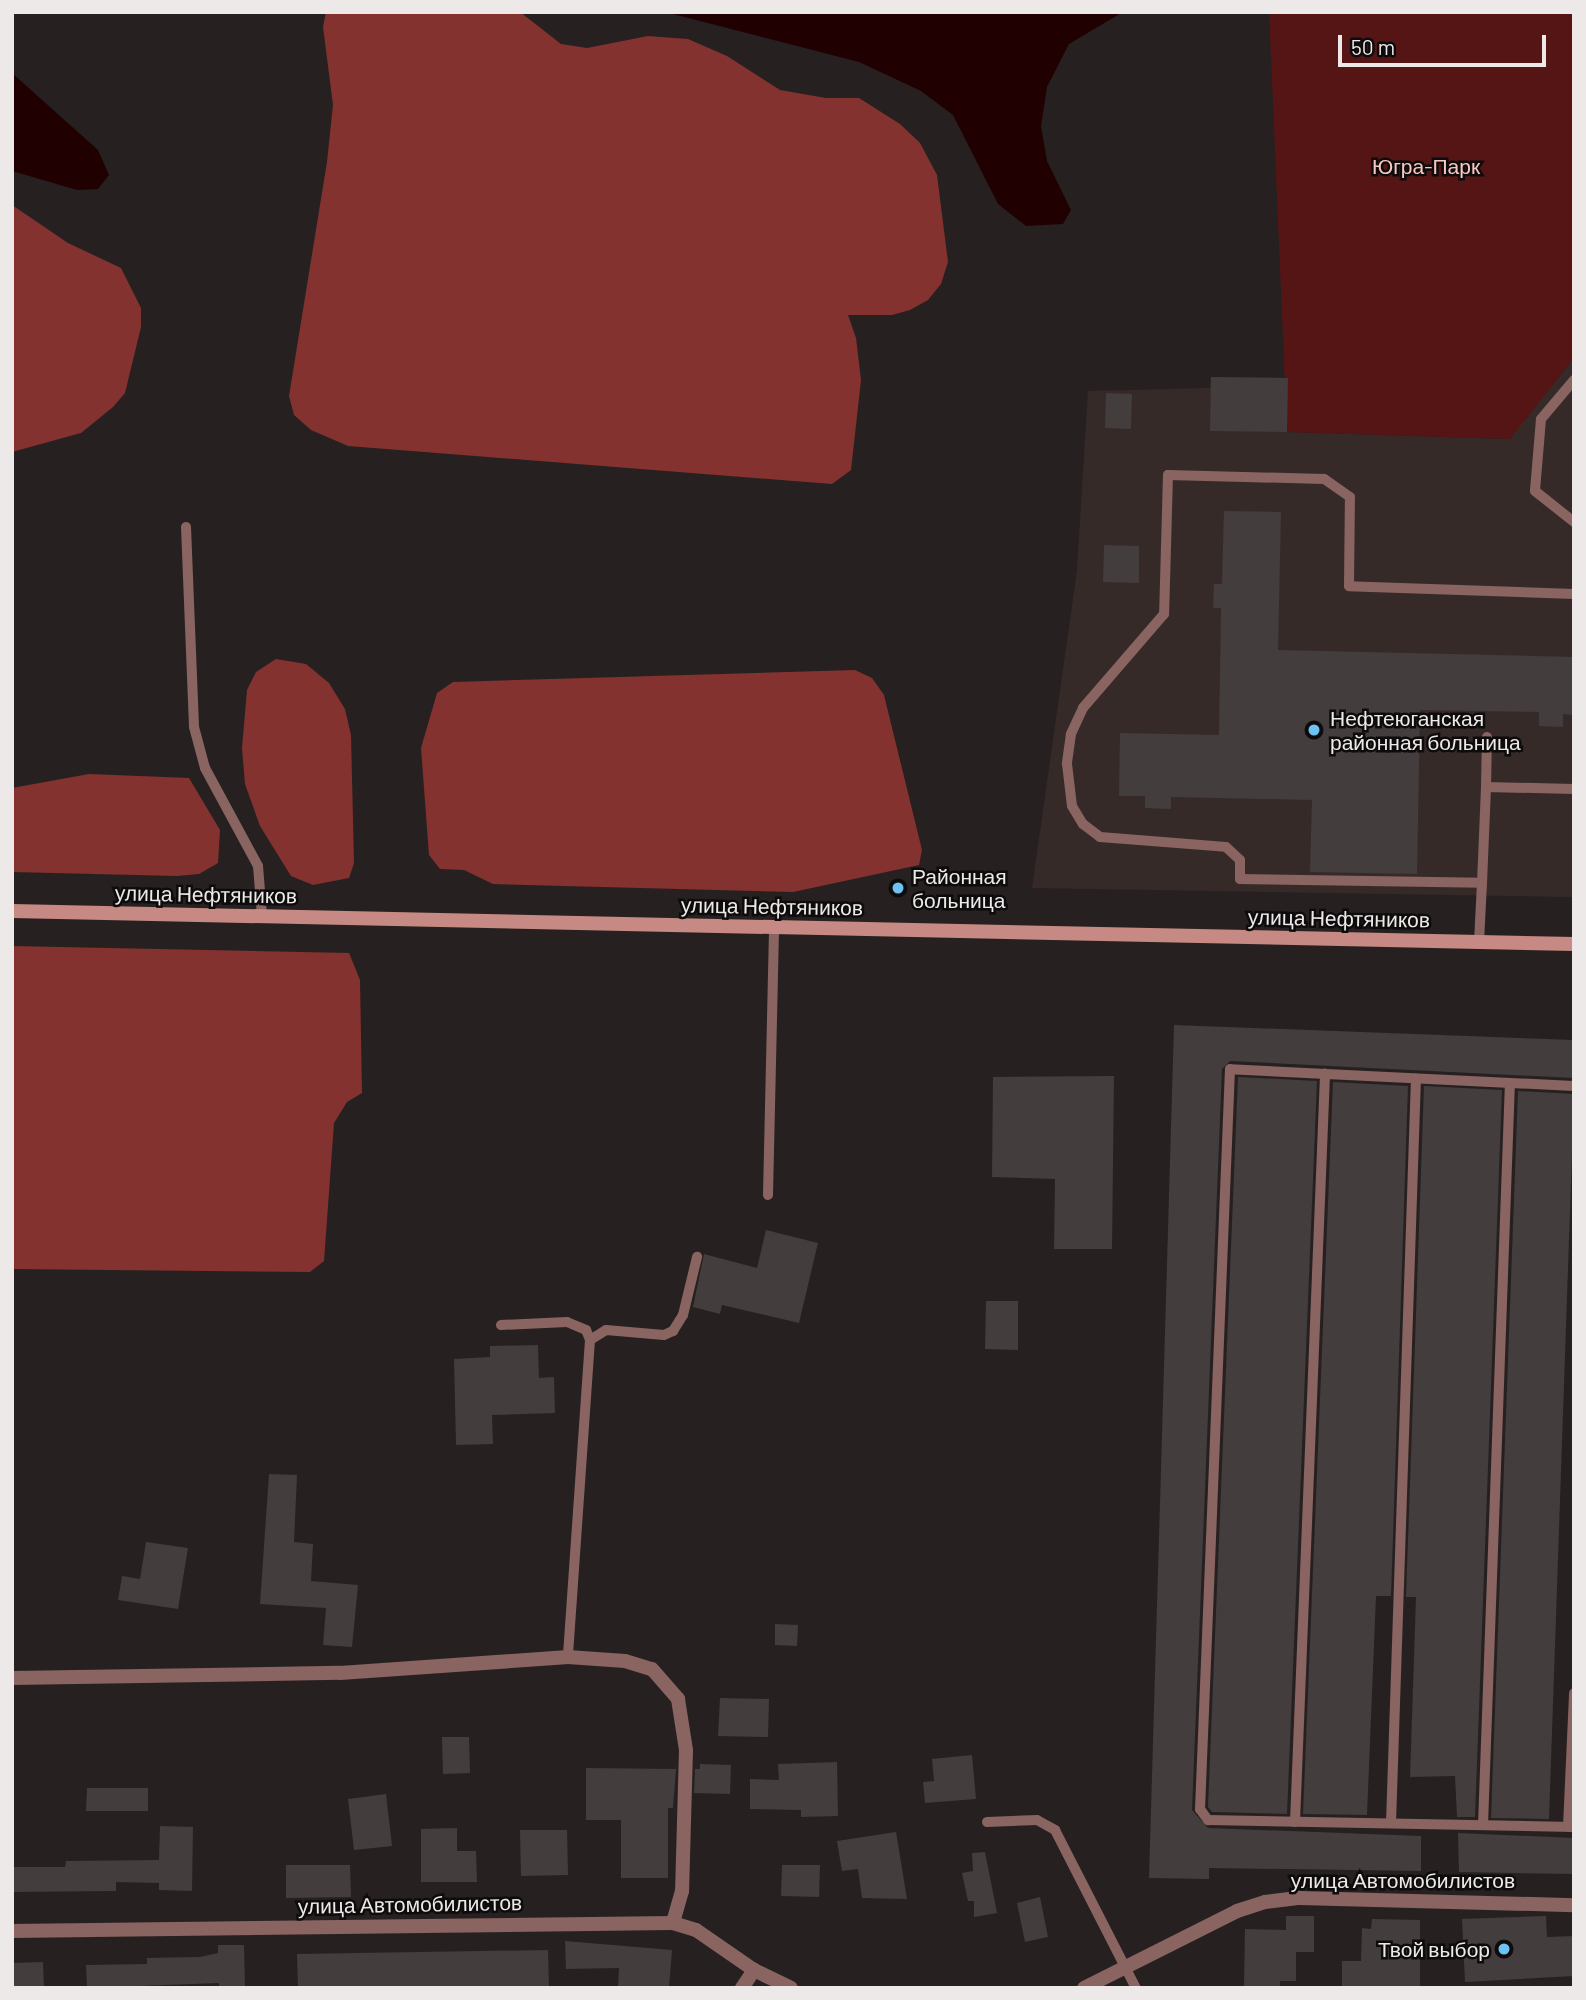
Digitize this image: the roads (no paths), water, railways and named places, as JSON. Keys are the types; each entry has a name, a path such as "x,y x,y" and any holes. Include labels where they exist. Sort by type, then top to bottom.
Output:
{"street":[{"name":"улица Нефтяников","path":"12,911 1574,944"},
{"path":"12,1678 340,1672 568,1657 615,1660 652,1669 678,1699 686,1750 682,1891 673,1923"},
{"name":"улица Автомобилистов","path":"1084,1988 1127,1970 1237,1911 1265,1902 1300,1898 1574,1905"},
{"name":"улица Автомобилистов","path":"12,1930 673,1923 696,1930 754,1970 791,1988"},
{"path":"742,1988 754,1970"}],"lane":[{"path":"1574,380 1541,419 1535,491 1574,522"},
{"path":"1482,883 1240,879 1240,860 1226,847 1100,836 1083,824 1072,806 1067,775 1071,734 1083,708 1164,614 1168,475 1324,479 1350,497 1349,586 1574,594"},
{"path":"186,527 194,727 205,768 258,866 262,916"},
{"path":"1479,942 1487,737"},
{"path":"1486,787 1574,789"},
{"path":"768,1195 774,927"},
{"path":"1574,1086 1230,1069 1200,1810 1208,1820 1571,1827 1574,1693"},
{"path":"1295,1822 1325,1073"},
{"path":"1391,1823 1416,1078"},
{"path":"1483,1825 1510,1083"},
{"path":"590,1340 606,1330 664,1335 673,1331 683,1315 697,1256"},
{"path":"501,1325 567,1322 586,1330 590,1340 568,1657"},
{"path":"986,1822 1037,1820 1055,1830 1136,1988"}],"place":[{"name":"Нефтеюганская районная больница","path":"1314,730"},
{"name":"Районная больница","path":"898,888"},
{"name":"Твой выбор","path":"1504,1949"}],"park label":[{"name":"Югра-Парк","path":"1426,166"}]}
